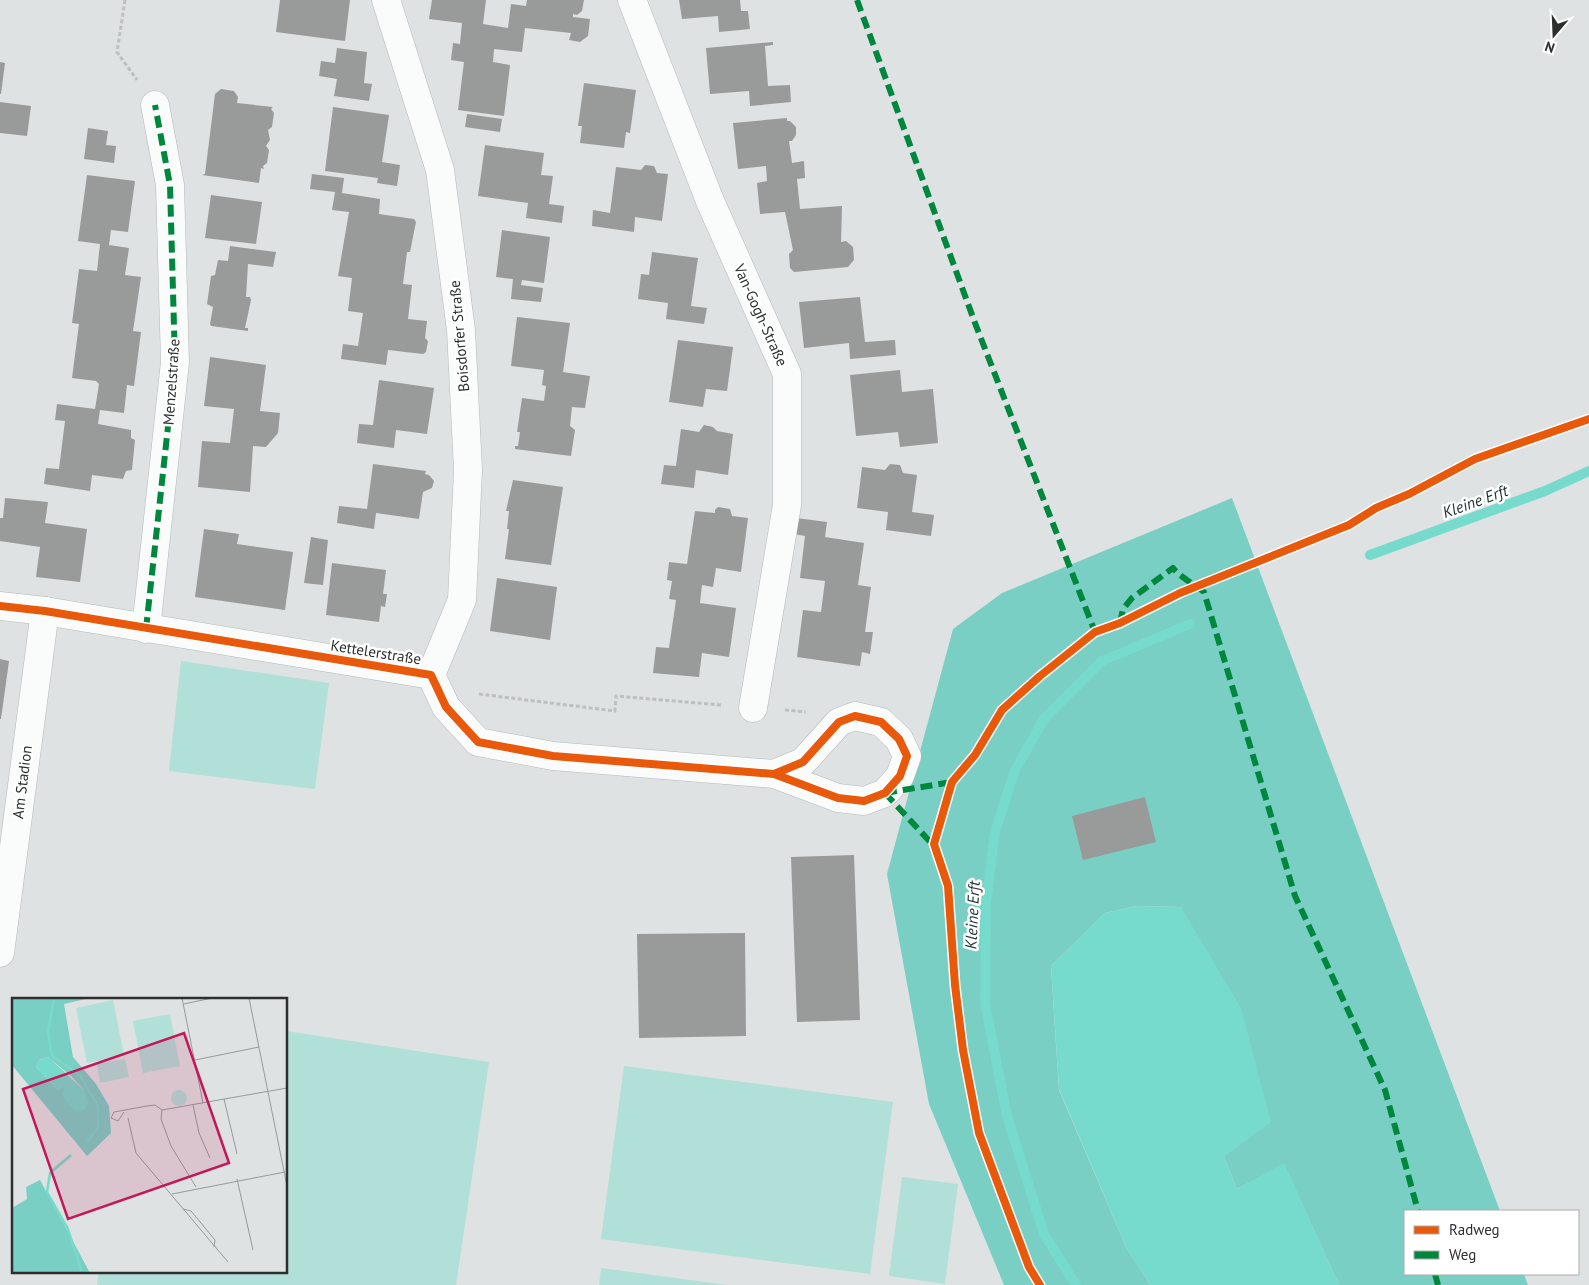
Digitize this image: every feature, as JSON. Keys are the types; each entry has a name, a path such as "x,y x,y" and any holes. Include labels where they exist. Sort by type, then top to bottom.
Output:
{"street":[{"name":"Boisdorfer Straße","path":"386,0 440,170 461,330 468,470 462,600 433,682"},
{"name":"Van-Gogh-Straße","path":"632,0 710,201 787,374 787,504 753,708"},
{"name":"Menzelstraße","path":"146,629 175,362 170,185 155,105"},
{"name":"Kettelerstraße","path":"0,606 45,611 433,682"},
{"name":"Am Stadion","path":"0,953 45,611"},
{"path":"433,682 446,707 478,742 553,756 774,774 838,798 864,801 885,793 900,776 907,756 899,739 881,722 856,716 839,722 803,762 774,774"}],"path":[{"path":"125,0 117,52 155,105"},
{"path":"433,682 616,712 616,696 823,713 839,722"}],"shaded area":[{"path":"1232,498 1500,1210 1404,1210 1404,1275 1524,1275 1528,1285 1339,1285 1284,1164 1237,1189 1224,1157 1181,907 1137,906 1105,913 1051,966 1059,1090 1126,1247 1150,1285 1004,1285 929,1104 887,874 953,629 1002,593"},
{"path":"181,661 329,683 315,789 169,771"},
{"path":"1137,906 1181,907 1241,1008 1271,1122 1224,1157 1237,1189 1284,1163 1339,1285 1150,1285 1126,1247 1059,1089 1051,966 1105,913"},
{"path":"288,1031 489,1062 456,1285 97,1285 99,1272 288,1272"},
{"path":"624,1066 893,1102 870,1274 601,1239"},
{"path":"902,1177 958,1184 945,1284 889,1276"},
{"path":"601,1268 727,1285 599,1285"}],"building":[{"path":"280,0 350,0 345,41 276,32"},
{"path":"432,0 486,0 483,24 508,28 511,4 526,6 527,0 584,0 582,11 577,15 573,14 573,17 590,19 588,36 580,42 569,40 571,33 525,28 522,52 494,49 493,62 510,65 504,116 458,110 464,62 451,60 453,43 460,44 462,23 429,19"},
{"path":"679,0 740,0 741,11 748,11 750,29 719,32 718,16 682,19"},
{"path":"773,42 773,45 765,46 768,86 790,85 791,102 750,106 749,91 710,94 706,48"},
{"path":"337,48 367,52 364,83 372,84 369,101 334,96 337,79 319,76 321,61 335,63"},
{"path":"0,62 5,63 1,94 0,94"},
{"path":"584,83 636,90 630,133 626,132 624,148 580,143 582,126 578,126"},
{"path":"221,89 234,91 238,97 237,103 273,107 271,109 274,113 272,127 268,130 270,140 266,146 269,150 267,163 263,166 264,169 261,168 259,183 202,175 205,174 215,94"},
{"path":"0,102 31,106 27,136 0,133"},
{"path":"333,107 389,115 382,162 400,165 397,186 377,183 378,178 325,171"},
{"path":"467,114 502,119 500,132 465,127"},
{"path":"787,118 787,121 790,121 796,127 796,135 792,141 789,141 792,163 804,161 805,178 797,179 800,209 842,206 841,242 846,241 853,247 854,260 848,267 794,272 790,268 789,254 793,250 785,212 760,214 757,183 767,181 766,166 738,169 733,123"},
{"path":"88,128 108,131 106,145 116,146 114,163 84,159"},
{"path":"485,145 544,153 541,175 553,176 549,204 564,206 562,223 526,218 528,203 478,196"},
{"path":"645,165 654,166 657,173 668,174 662,221 635,217 634,232 592,226 593,210 610,213 616,167 641,170"},
{"path":"312,174 344,178 342,193 380,199 379,214 414,219 416,222 410,252 407,252 403,284 412,285 408,319 427,321 425,338 428,341 426,352 423,354 388,350 386,365 341,359 343,344 358,346 363,313 348,311 352,278 338,276 349,212 332,210 335,192 310,189"},
{"path":"87,175 135,181 128,232 111,230 109,245 129,248 125,275 141,277 133,331 141,332 134,386 127,385 124,413 100,410 98,424 131,430 131,438 135,440 132,470 126,471 123,479 92,475 90,491 44,484 46,468 59,469 65,421 55,420 57,404 95,409 99,384 96,381 72,378 79,324 72,323 79,269 97,271 100,244 78,241"},
{"path":"211,195 262,202 256,244 205,238"},
{"path":"502,230 550,237 544,283 522,280 521,285 543,288 541,302 511,299 513,279 496,277"},
{"path":"230,246 276,252 273,267 248,264 246,297 250,297 251,300 245,328 248,328 248,331 211,326 210,324 213,307 207,304 211,276 215,275 218,260 228,261"},
{"path":"652,252 698,258 691,306 707,308 704,324 666,319 668,303 638,299 641,274 649,275"},
{"path":"860,297 865,342 895,340 896,355 850,359 849,343 804,348 799,302"},
{"path":"517,317 570,323 563,372 590,376 585,408 572,407 570,426 575,430 571,456 515,449 515,446 518,446 520,432 517,432 522,398 544,401 546,386 542,385 544,370 511,366"},
{"path":"678,340 733,347 727,391 706,389 703,407 669,402"},
{"path":"210,357 266,365 260,411 280,413 278,433 266,447 253,446 250,492 198,487 202,441 230,443 234,409 204,406"},
{"path":"900,370 902,392 933,389 938,443 900,447 898,432 856,436 850,375"},
{"path":"379,380 434,388 427,434 396,430 394,448 357,443 359,424 373,425"},
{"path":"704,425 713,427 717,431 733,434 728,475 696,470 694,488 661,484 664,465 676,466 681,429 699,432"},
{"path":"373,464 426,471 425,474 429,475 434,481 432,488 423,492 419,519 376,513 374,529 337,523 339,506 367,509"},
{"path":"890,464 900,465 903,473 917,475 912,512 934,515 931,536 886,530 888,512 857,508 862,467 885,470"},
{"path":"513,480 563,487 551,565 505,559 509,529 507,529 509,511 506,511"},
{"path":"5,498 48,502 45,523 87,529 80,582 36,577 40,547 0,541 0,518 3,518"},
{"path":"718,507 730,509 732,516 748,518 741,572 716,568 713,587 702,585 700,603 736,608 729,657 702,653 699,677 653,673 656,647 669,648 676,600 669,599 672,581 667,580 669,562 687,564 695,511 715,513"},
{"path":"796,518 827,522 825,537 864,543 858,585 871,587 865,632 873,632 870,654 862,652 860,666 797,657 803,610 821,612 825,581 800,578 805,536 794,534"},
{"path":"204,529 239,534 237,544 293,552 285,610 195,597"},
{"path":"311,537 328,540 323,585 304,583"},
{"path":"332,563 386,570 383,594 387,594 385,607 381,606 379,622 326,615"},
{"path":"497,578 557,587 550,640 490,631"},
{"path":"0,659 9,661 1,719 0,719"},
{"path":"1145,797 1156,842 1083,860 1072,816"},
{"path":"854,855 860,1020 797,1022 791,857"},
{"path":"745,933 746,1036 639,1038 637,934"}],"waterway":[{"name":"Kleine Erft","path":"1370,555 1545,491 1589,471"},
{"name":"Kleine Erft","path":"1076,1285 1044,1234 1007,1116 985,1003 986,903 995,832 1015,770 1044,719 1102,661 1190,624"}],"marked path":[{"path":"857,0 975,323 1095,632"},
{"path":"146,629 175,362 170,185 155,105"},
{"path":"1120,623 1123,609 1132,598 1173,568 1204,592 1295,896 1385,1090 1418,1210"},
{"path":"885,793 952,782"},
{"path":"885,793 934,846"},
{"path":"1435,1275 1438,1285"}],"cycle path":[{"path":"1040,1285 1029,1267 979,1133 963,1050 955,985 948,886 934,844 952,782 975,755 1002,710 1040,676 1095,632 1120,623 1180,593 1349,525 1376,508 1409,494 1475,459 1589,419"},
{"path":"0,606 45,611 431,675 446,707 478,742 553,756 774,774 838,798 864,801 885,793 900,776 907,756 899,739 881,722 855,716 839,722 803,762 774,774"}]}
